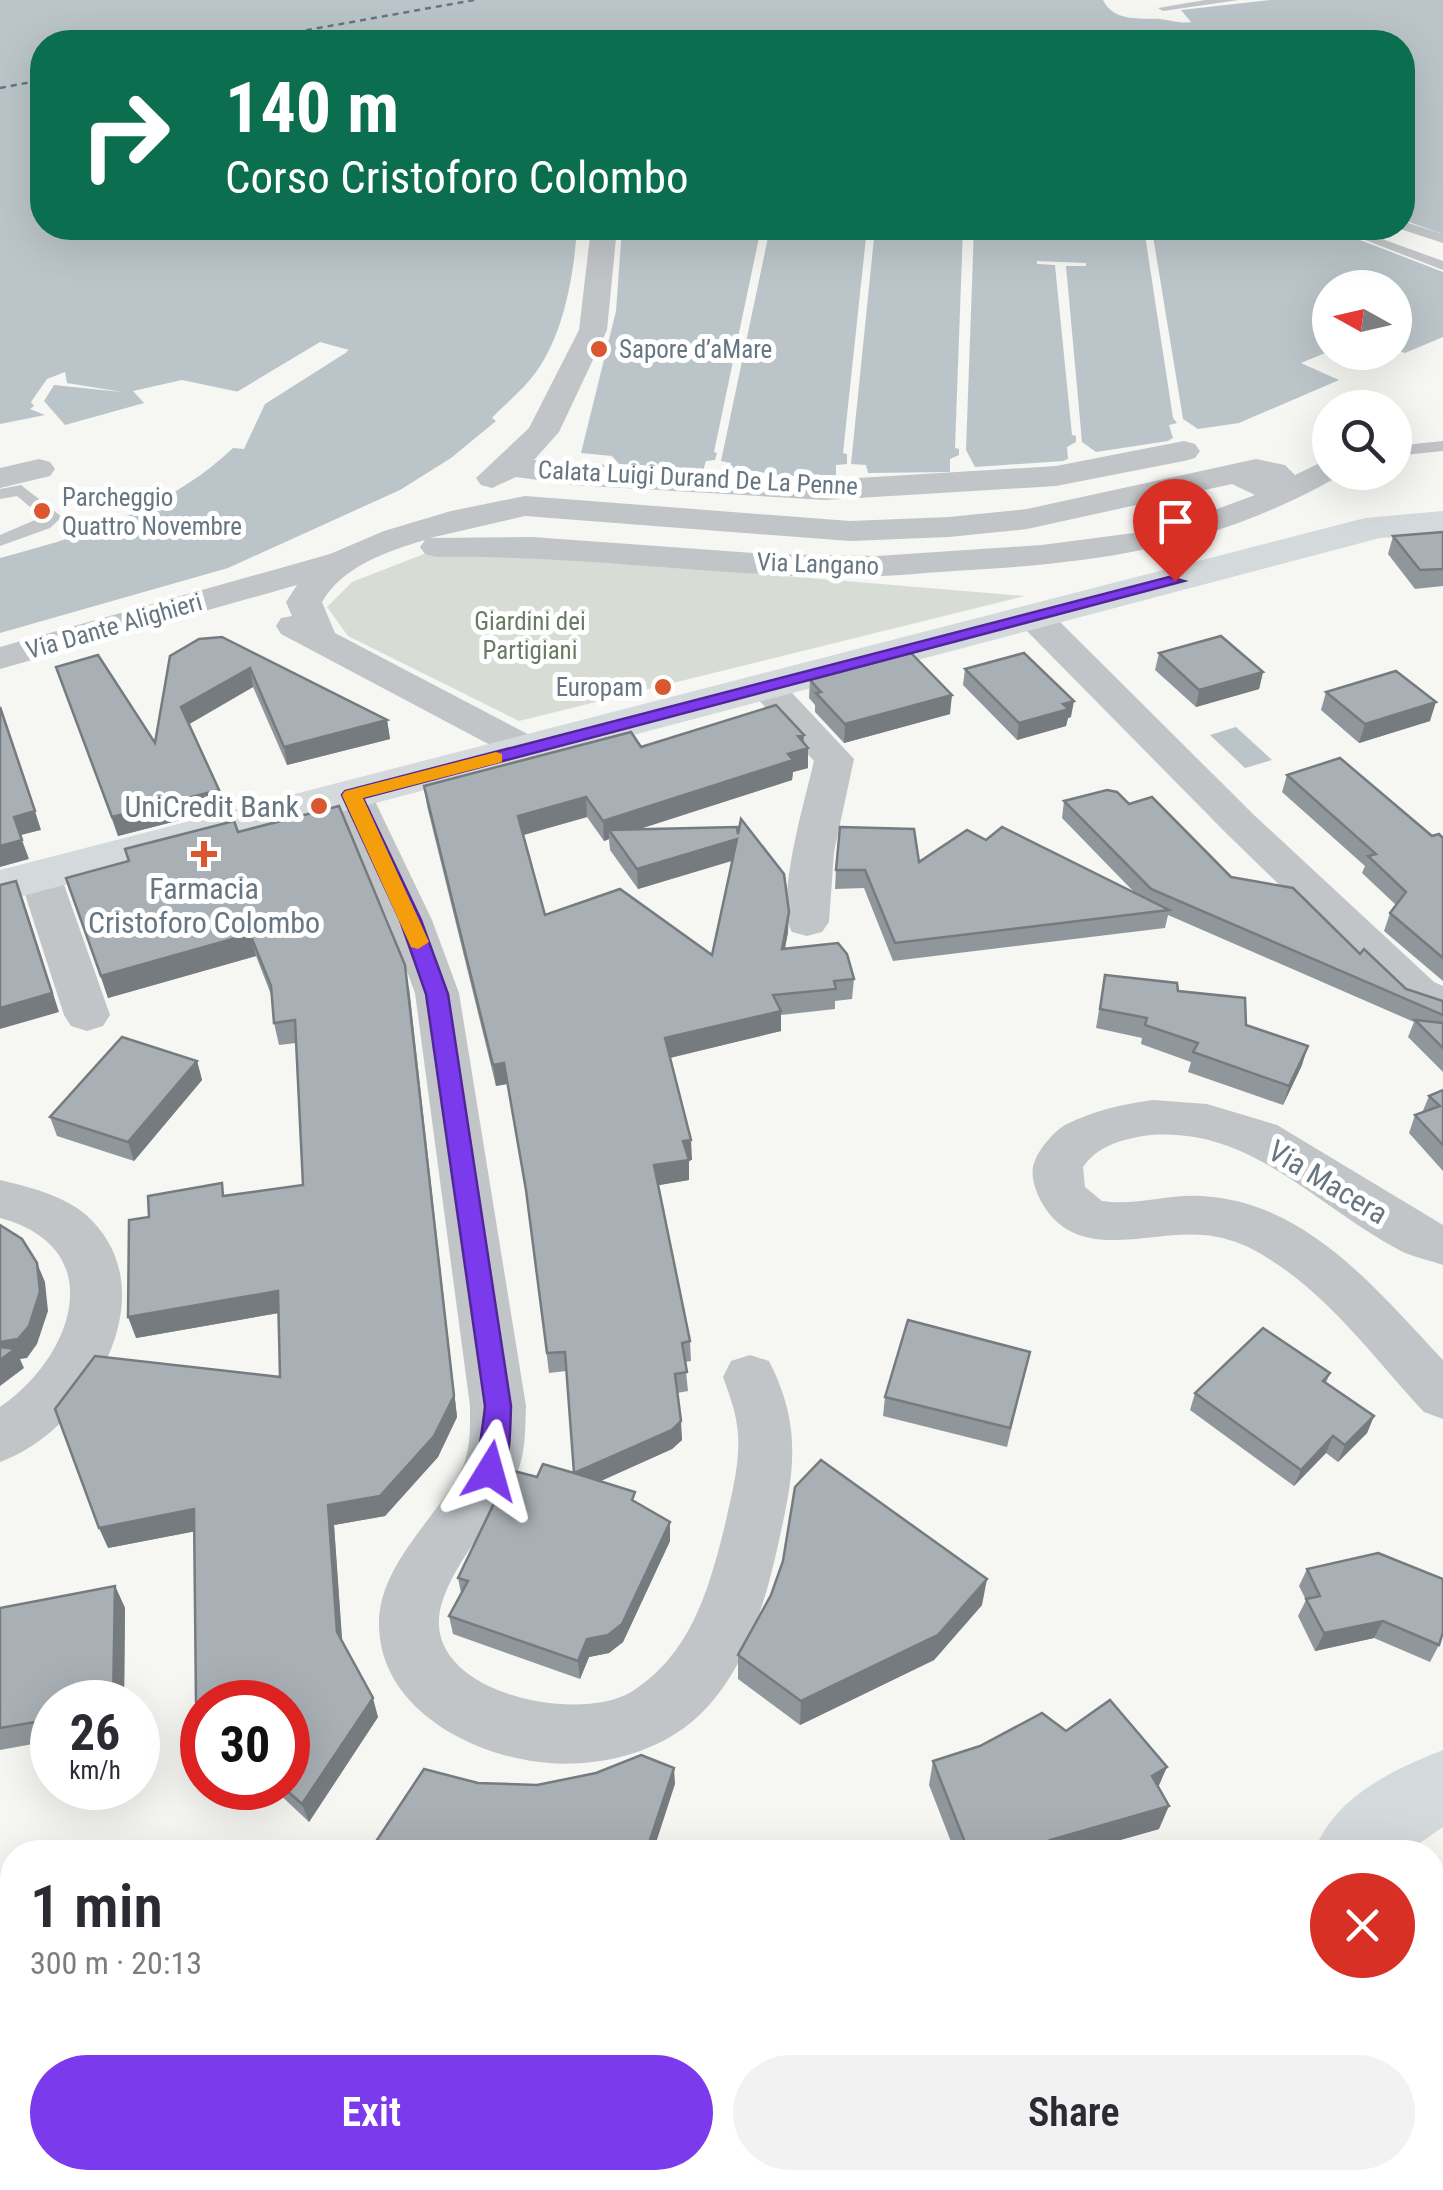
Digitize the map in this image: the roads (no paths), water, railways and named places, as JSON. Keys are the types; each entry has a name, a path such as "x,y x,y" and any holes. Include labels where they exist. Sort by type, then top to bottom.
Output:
{"main road":[{"path":"20,881 1379,526 1431,523"},
{"path":"1365,1840 1394,1814 1443,1786"}],"street":[{"path":"393,539 510,467 542,432 593,330 603,240"},
{"name":"Calata Luigi Durand De La Penne","path":"510,467 573,475 825,490 1056,476 1184,451"},
{"path":"1270,483 1281,462 1312,461"},
{"path":"0,478 40,468"},
{"path":"1270,483 1312,472"},
{"name":"Via Langano","path":"342,561 393,539 463,518 525,506 850,531 1027,519 1270,483"},
{"name":"Via Langano","path":"228,593 342,561 419,548 515,544 816,567 1033,558 1138,544 1240,518 1270,483"},
{"path":"319,638 304,602 317,580 342,561"},
{"path":"228,593 528,749"},
{"name":"Via Dante Alighieri","path":"0,658 228,593"},
{"path":"1034,617 1240,824 1418,993 1443,1003"},
{"path":"766,687 834,759 812,852 807,922"},
{"path":"352,795 410,920 437,994 498,1406 497,1442 490,1471 423,1580 408,1625 416,1658 429,1680 456,1702 503,1725 548,1734 593,1732 644,1718 687,1685 725,1626 742,1575 759,1500 769,1445 764,1407 750,1377"},
{"path":"20,881 86,1015"},
{"name":"Via Macera","path":"1443,1246 1408,1230 1282,1148 1218,1126 1180,1118 1130,1118 1075,1142 1058,1165 1061,1192 1074,1210 1107,1222 1198,1214 1237,1222 1270,1236 1346,1287 1443,1396"},
{"path":"0,1199 40,1210 75,1236 94,1271 96,1314 79,1360 44,1405 0,1438"}],"lane":[{"path":"1163,8 1234,0"},
{"path":"1415,229 1443,239"},
{"path":"1373,240 1443,266"},
{"path":"1412,449 1443,446"},
{"path":"0,494 21,490 53,518 0,541"}],"place":[{"name":"Sapore d’aMare","path":"599,349"},
{"name":"Parcheggio Quattro Novembre","path":"42,511"},
{"name":"Europam","path":"663,687"},
{"name":"UniCredit Bank","path":"319,806"},
{"name":"Farmacia Cristoforo Colombo","path":"204,854"}],"park label":[{"name":"Giardini dei Partigiani","path":"530,636"}]}
